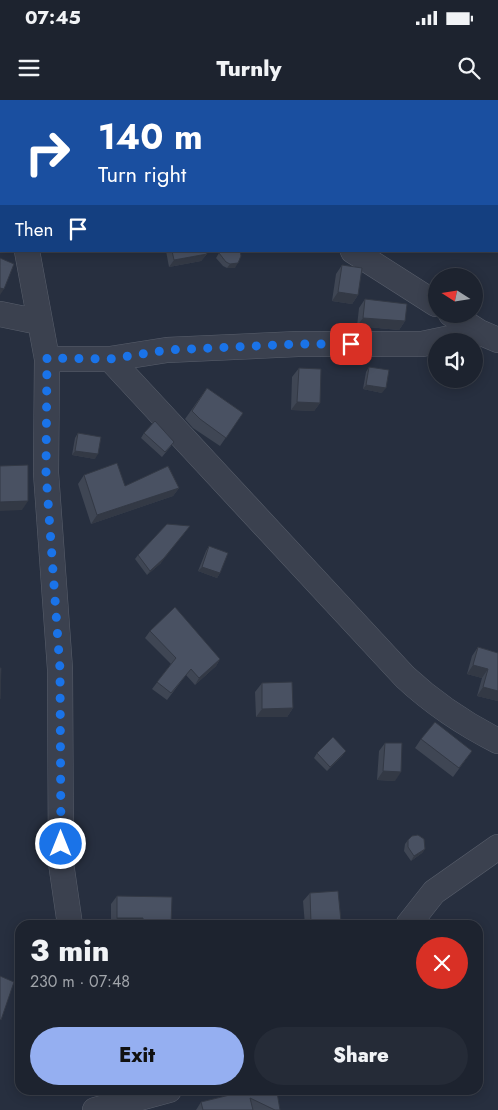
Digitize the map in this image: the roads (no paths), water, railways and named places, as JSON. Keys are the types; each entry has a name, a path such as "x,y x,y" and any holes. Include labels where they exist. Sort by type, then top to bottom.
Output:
{"street":[{"path":"27,252 47,358 46,473 60,669 61,863 69,920"},
{"path":"355,252 428,299"},
{"path":"0,314 39,322"},
{"path":"467,323 489,336"},
{"path":"47,358 110,359 167,350 298,344 422,344 489,336"},
{"path":"110,359 405,677 444,710 498,741"},
{"path":"412,920 434,892 498,847"},
{"path":"95,1110 149,1095"}]}
